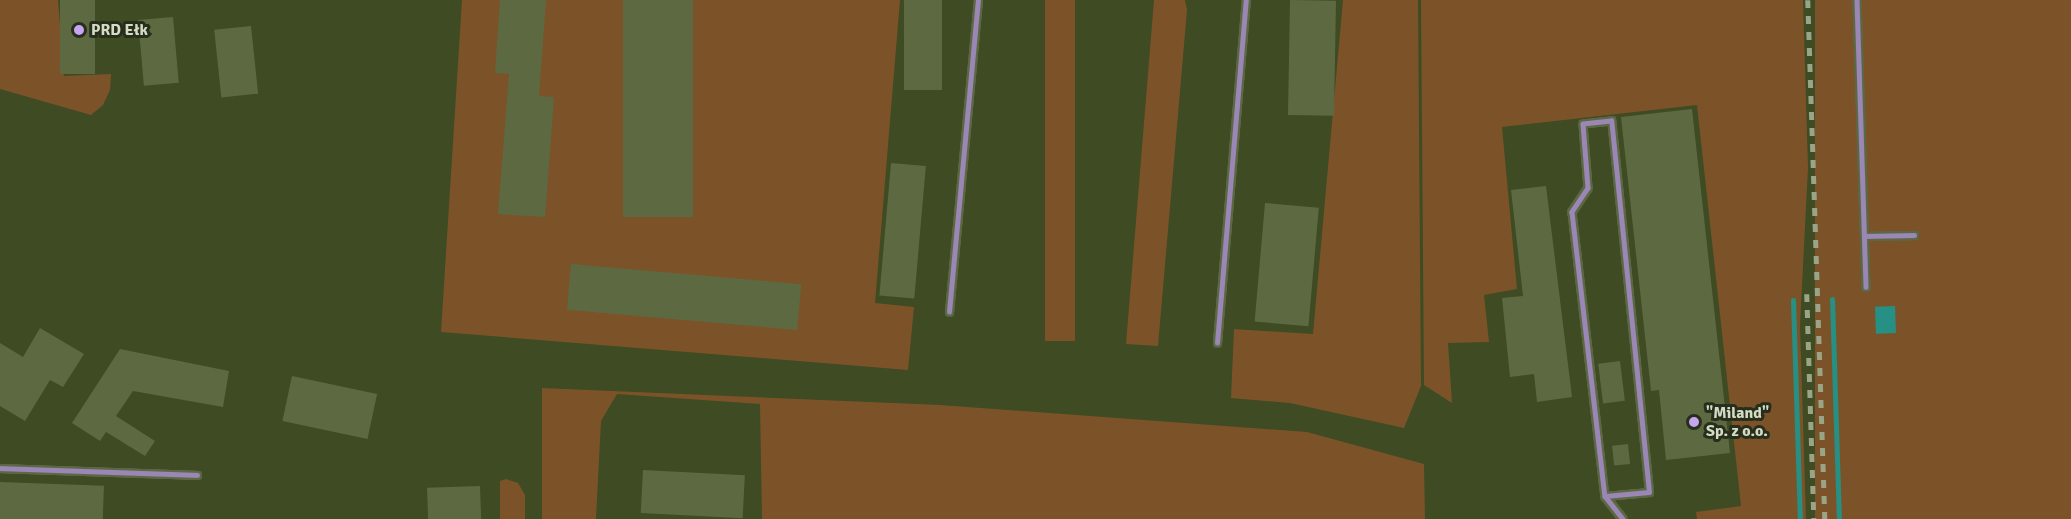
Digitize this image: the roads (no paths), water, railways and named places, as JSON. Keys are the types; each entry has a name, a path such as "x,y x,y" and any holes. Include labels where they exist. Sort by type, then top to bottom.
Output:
{"lane":[{"path":"949,312 978,0"},
{"path":"1217,343 1246,0"},
{"path":"1857,0 1866,286"},
{"path":"1605,496 1649,492 1611,121 1583,124 1588,188 1572,212 1605,496 1623,519"},
{"path":"1865,236 1914,235"},
{"path":"0,468 197,475"}],"water":[{"path":"1895,306 1896,333 1876,334 1875,307"}],"waterway":[{"path":"1832,299 1839,519"},
{"path":"1793,300 1800,519"}],"railway":[{"path":"1808,0 1825,519"},
{"path":"1807,294 1814,519"}],"place":[{"name":"PRD Ełk","path":"79,30"},
{"name":"\"Miland\" Sp. z o.o.","path":"1694,422"}]}
